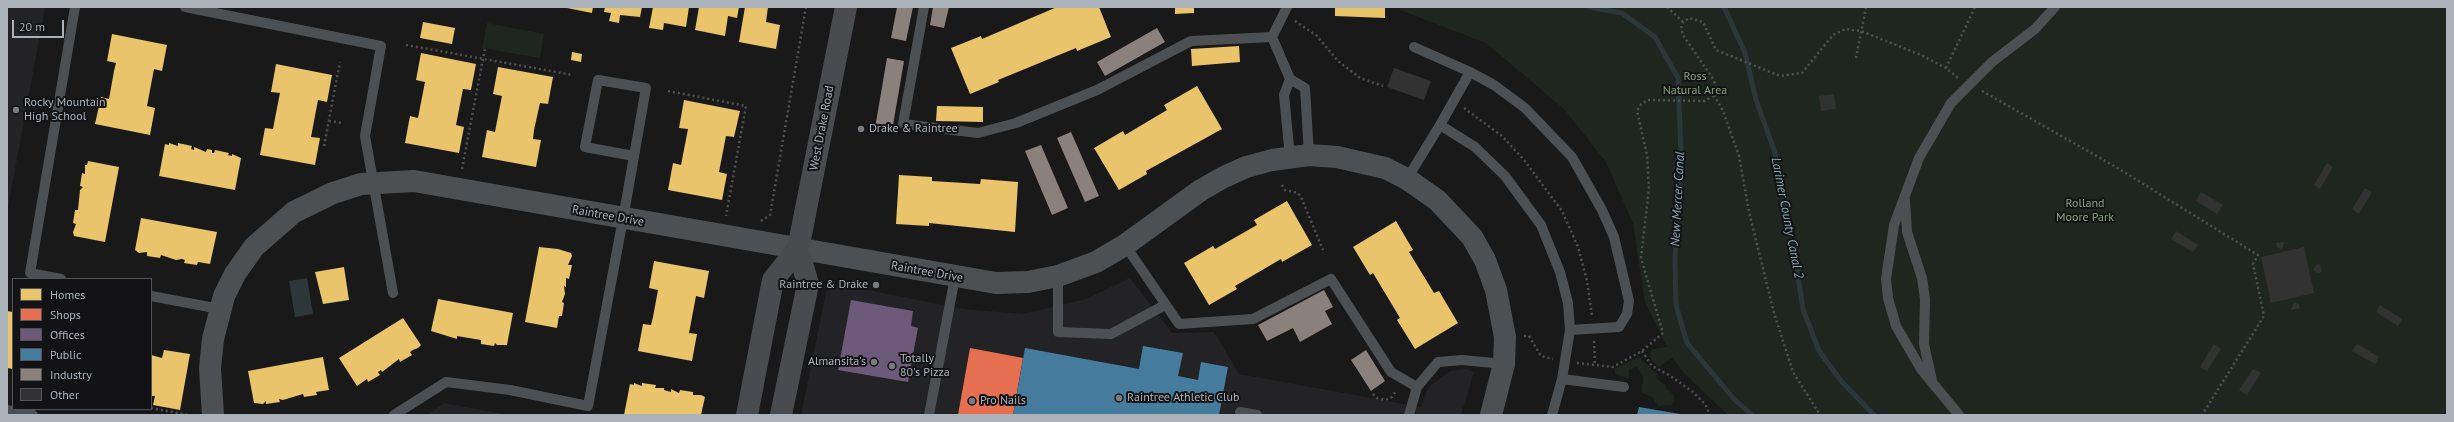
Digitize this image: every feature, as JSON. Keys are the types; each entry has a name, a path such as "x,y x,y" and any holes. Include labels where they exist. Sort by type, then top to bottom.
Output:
{"main road":[{"name":"West Drake Road","path":"781,415 808,284 798,249 846,7"},
{"name":"West Drake Road","path":"747,415 773,280 798,249"},
{"path":"757,360 764,397 761,415"}],"street":[{"name":"Raintree Drive","path":"213,415 210,368 218,318 235,274 254,247 271,230 311,202 333,193 373,183 414,181 623,219 996,283 1028,282 1058,276 1096,262 1125,245 1201,190 1224,177 1246,167 1300,156 1364,162 1385,168 1407,179 1437,200 1472,237 1485,260 1502,313 1505,337 1504,364 1491,415"}],"lane":[{"path":"56,278 30,273 75,7"},
{"path":"185,7 381,46 365,136 393,293"},
{"path":"924,7 903,124 978,133 1016,123 1097,90 1191,41 1272,37"},
{"path":"1959,415 1904,342 1896,326 1888,298 1886,279 1888,252 1894,225 1920,158 1950,103 1992,62 2035,29 2055,7"},
{"path":"1285,11 1272,37 1290,79 1305,88 1300,156"},
{"path":"1414,47 1470,72 1494,85 1525,108 1572,157 1602,210 1614,237 1629,300 1626,314 1619,327 1570,330"},
{"path":"1407,179 1470,72"},
{"path":"1290,79 1284,94 1300,156"},
{"path":"394,415 446,382 510,390 588,406 623,219 646,88 598,80 585,147 634,156"},
{"path":"1440,125 1475,147 1505,176 1541,225 1560,272 1568,303 1570,330 1562,379 1552,415"},
{"path":"1905,196 1907,232 1922,278 1925,299 1924,344 1932,381"},
{"path":"1125,245 1179,324 1254,320 1331,279 1391,372 1417,387"},
{"path":"1058,276 1058,332 1111,334 1165,305"},
{"path":"929,415 955,277"},
{"path":"152,296 218,318"},
{"path":"1409,415 1417,387 1438,362 1462,360 1504,364"},
{"path":"1562,379 1624,387"},
{"path":"7,410 33,415"},
{"path":"1240,412 1257,415"}],"path":[{"path":"758,222 770,215 806,7"},
{"path":"1667,7 1683,22"},
{"path":"1856,58 1866,7"},
{"path":"1661,100 1706,101 1714,95 1716,86 1713,79 1683,35 1681,29 1683,22 1689,18 1703,22 1716,50 1722,54 1766,71 1788,76 1802,73 1832,35 1845,29 1861,31 1946,68 1975,7"},
{"path":"1285,11 1317,36 1338,61 1360,78 1383,86"},
{"path":"406,45 573,75"},
{"path":"462,170 485,48"},
{"path":"324,146 340,62"},
{"path":"1970,84 2116,167 2258,255 2253,264 2264,316 2202,415"},
{"path":"668,91 746,106 726,218"},
{"path":"1714,95 1723,111 1739,156 1750,212 1774,313 1793,372 1820,415"},
{"path":"329,121 342,123"},
{"path":"1282,185 1285,190 1298,193 1301,197 1323,250"},
{"path":"718,217 733,220"},
{"path":"1642,351 1652,366 1669,374 1693,392 1705,404 1710,415"},
{"path":"1373,394 1377,398 1385,400 1392,397 1398,389"},
{"path":"152,408 188,415"}],"shaded area":[{"name":"Rocky Mountain High School","path":"7,7 45,7 7,213"},
{"path":"307,278 313,314 295,317 289,281"},
{"path":"1130,278 1172,333 1214,332 1239,374 1421,407 1428,388 1450,371 1466,369 1474,372 1461,415 801,415 826,292 837,284 963,309 1023,314 1086,299"},
{"path":"444,403 508,415 428,415"}],"green space":[{"name":"Rolland Moore Park","path":"1400,7 2447,7 2447,415 1728,415 1685,374 1672,358 1659,367 1653,362 1650,355 1652,349 1667,347 1645,302 1633,223 1606,162 1564,109 1486,43 1400,10"},
{"path":"487,23 544,34 540,58 482,48"},
{"path":"1639,357 1657,374 1656,378 1665,385 1666,389 1673,394 1675,401 1672,405 1658,406 1652,397 1642,393 1643,376 1637,367 1629,370 1629,379 1616,375 1614,369"}],"building: Homes":[{"path":"562,7 593,7 592,13"},
{"path":"605,7 642,7 640,17 620,15 619,23 609,21 611,13 604,12"},
{"path":"653,7 689,7 686,27 664,23 663,30 649,28"},
{"path":"699,7 739,7 737,18 728,16 725,36 695,30"},
{"path":"745,7 768,7 766,22 780,25 776,49 739,42"},
{"path":"1057,7 1099,7 1111,37 1077,51 1076,48 998,80 999,82 970,94 951,48 981,36 982,39"},
{"path":"1175,7 1194,7 1194,13 1175,14"},
{"path":"1335,7 1385,7 1385,18 1335,16"},
{"path":"423,22 455,28 452,44 420,38"},
{"path":"112,34 167,45 162,71 154,69 147,106 155,108 150,135 95,124 101,97 109,99 116,63 107,61"},
{"path":"1239,46 1240,62 1192,66 1191,49"},
{"path":"572,52 582,54 581,62 571,60"},
{"path":"421,53 476,64 471,90 463,89 456,125 464,127 459,153 405,143 410,116 418,118 425,82 416,80"},
{"path":"276,64 332,75 327,102 318,100 311,137 320,138 315,165 260,155 265,128 273,129 280,93 271,92"},
{"path":"498,67 553,77 548,104 540,103 534,130 533,139 541,140 536,167 482,157 487,130 495,132 502,96 493,94"},
{"path":"1197,86 1222,129 1146,171 1147,174 1119,190 1094,148 1123,131 1125,135 1167,110 1164,105"},
{"path":"684,100 740,111 734,137 726,136 719,172 727,174 722,200 668,190 673,163 681,165 688,129 679,128"},
{"path":"937,106 983,107 983,122 936,121"},
{"path":"169,143 178,146 178,143 192,146 191,149 194,150 194,147 206,152 207,149 212,150 212,153 214,153 215,150 229,153 228,155 232,156 232,154 241,158 235,190 159,176 165,144 169,145"},
{"path":"88,161 119,167 105,242 74,236 73,232 76,224 73,223 75,210 78,210 80,190 83,187 80,186 82,173 85,174 85,165 87,165"},
{"path":"899,175 932,177 932,181 980,184 981,179 1018,182 1015,232 929,223 929,226 896,224"},
{"path":"1287,201 1312,245 1282,262 1281,259 1235,286 1237,289 1209,305 1184,263 1213,246 1215,249 1257,225 1254,220"},
{"path":"141,218 217,232 210,264 198,262 197,265 184,263 185,260 182,259 176,260 161,255 160,258 147,256 147,252 139,253 135,250"},
{"path":"1396,221 1413,250 1409,252 1434,293 1439,291 1458,323 1415,349 1397,320 1400,318 1373,273 1370,275 1353,247"},
{"path":"539,247 558,249 571,253 572,256 568,265 572,265 569,279 566,278 566,287 564,286 565,294 562,302 564,303 562,316 559,316 557,328 525,322"},
{"path":"654,261 709,271 704,298 696,296 689,333 697,334 692,361 638,351 643,324 651,325 658,290 649,288"},
{"path":"344,267 349,300 323,304 315,272"},
{"path":"438,299 513,313 507,345 497,345 495,343 494,346 481,344 481,340 457,336 457,339 431,331"},
{"path":"7,311 12,312 12,369 7,368"},
{"path":"403,318 421,345 410,352 412,355 400,362 399,359 382,372 381,370 378,372 380,375 368,382 367,379 357,386 339,358"},
{"path":"164,350 190,354 180,410 153,405 155,396 152,396 152,355 162,358"},
{"path":"323,357 329,390 316,392 317,395 304,397 303,394 283,400 279,399 280,402 266,404 266,401 263,404 254,403 248,371"},
{"path":"634,383 642,386 642,383 656,385 655,388 664,388 664,390 671,392 671,389 679,393 680,390 693,392 693,395 701,395 705,397 701,415 624,415 630,384 634,385"}],"building: Shops":[{"path":"970,348 1023,358 1013,415 958,415"}],"building: Offices":[{"path":"851,300 913,311 911,326 918,328 908,382 838,370"}],"building: Public":[{"name":"Raintree Athletic Club","path":"1143,346 1183,353 1178,376 1198,380 1201,362 1228,367 1219,415 1013,415 1025,348 1139,369"},
{"path":"1639,407 1680,414 1680,415 1637,415"}],"building: Industry":[{"path":"897,7 913,7 906,41 891,38"},
{"path":"933,7 949,7 944,28 930,25"},
{"path":"1157,28 1165,42 1105,76 1097,62"},
{"path":"887,58 904,61 892,131 875,128"},
{"path":"1071,132 1099,196 1085,202 1057,138"},
{"path":"1041,145 1068,208 1052,215 1025,151"},
{"path":"1324,290 1333,307 1325,311 1332,324 1300,342 1293,328 1267,341 1258,325"},
{"path":"1366,350 1385,381 1371,391 1351,360"}],"building: Other":[{"path":"1394,68 1431,81 1424,100 1387,87"},
{"path":"1834,94 1836,109 1821,111 1819,96"},
{"path":"2327,163 2333,167 2320,189 2314,185"},
{"path":"2365,188 2372,192 2359,214 2352,209"},
{"path":"2201,192 2223,205 2217,214 2196,201"},
{"path":"2176,231 2198,245 2193,252 2171,239"},
{"path":"2284,242 2282,250 2277,247 2276,243"},
{"path":"2304,247 2314,293 2271,303 2261,257"},
{"path":"2320,264 2322,272 2318,273 2313,270 2316,265"},
{"path":"2294,302 2299,304 2300,308 2291,310"},
{"path":"2380,305 2402,319 2398,326 2376,312"},
{"path":"2214,344 2221,349 2207,371 2200,367"},
{"path":"2357,344 2379,357 2375,364 2352,351"},
{"path":"2253,369 2261,373 2247,395 2239,390"}],"waterway":[{"name":"New Mercer Canal","path":"1589,7 1622,13 1655,37 1678,78 1681,151 1675,259 1676,305 1687,343 1734,399 1752,415"},
{"name":"Larimer County Canal 2","path":"1724,7 1745,53 1756,100 1774,150 1787,206 1803,309 1819,351 1842,382 1874,415"}],"place":[{"name":"Rocky Mountain High School","path":"16,110"},
{"name":"Drake & Raintree","path":"861,129"},
{"name":"Raintree & Drake","path":"876,285"},
{"name":"Almansita's","path":"874,362"},
{"name":"Totally 80's Pizza","path":"892,366"},
{"name":"Raintree Athletic Club","path":"1119,398"},
{"name":"Pro Nails","path":"972,401"}],"park label":[{"name":"Ross Natural Area","path":"1695,84"}]}
